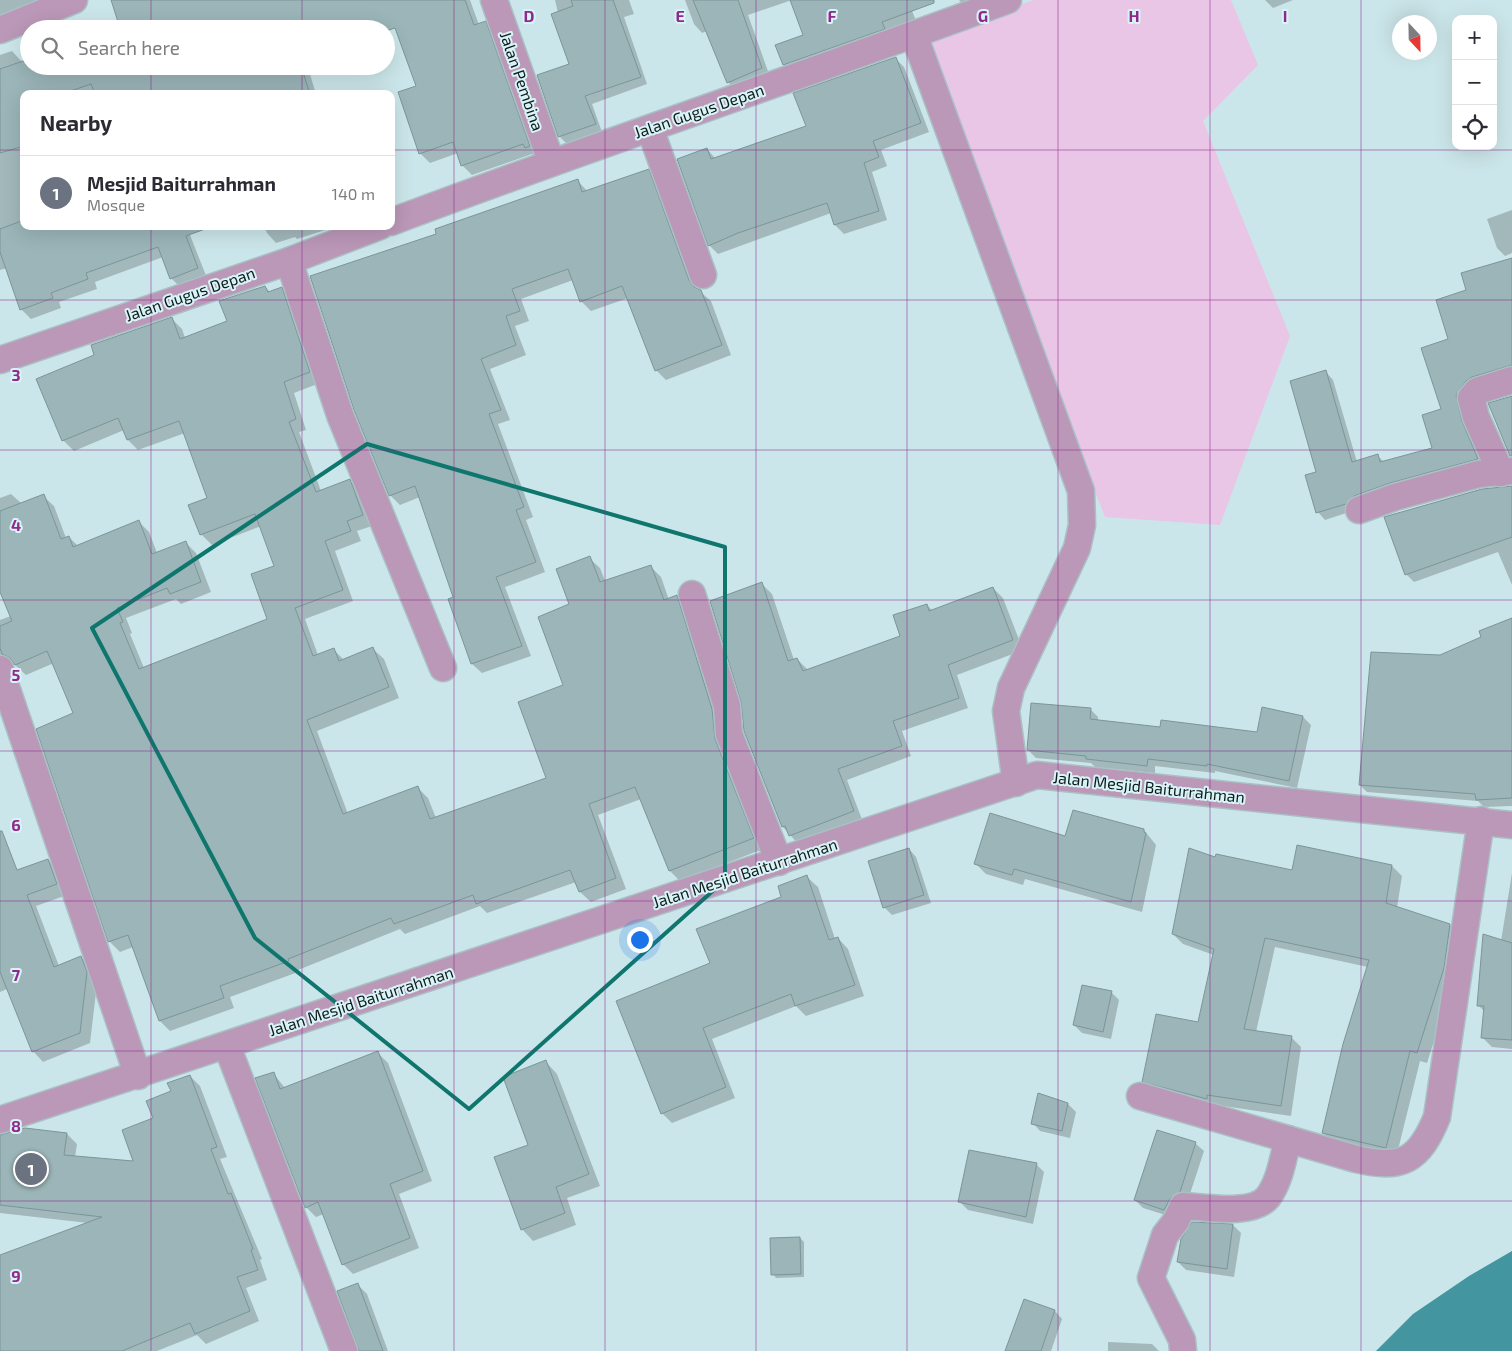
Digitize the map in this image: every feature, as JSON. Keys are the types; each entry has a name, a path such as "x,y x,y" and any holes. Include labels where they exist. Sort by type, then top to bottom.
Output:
{"street":[{"path":"25,20 74,0"},
{"name":"Jalan Pembina","path":"494,0 551,162"},
{"name":"Jalan Gugus Depan","path":"395,220 551,162 650,129 1008,0"},
{"path":"0,30 20,22"},
{"path":"914,35 1081,491 1082,525 1077,548 1010,688 1006,711 1016,783"},
{"path":"650,129 703,275"},
{"name":"Jalan Gugus Depan","path":"0,360 289,260 369,230"},
{"path":"289,260 340,415 443,668"},
{"path":"1359,510 1395,497 1479,474 1507,472 1476,417 1471,398 1478,391 1512,380"},
{"path":"692,594 727,706 729,734 779,862"},
{"path":"0,669 138,1076"},
{"name":"Jalan Mesjid Baiturrahman","path":"0,1120 138,1076 1037,776 1481,820 1512,825"},
{"path":"1140,1096 1381,1165 1409,1158 1428,1140 1437,1117 1481,820"},
{"path":"226,1046 344,1351"},
{"path":"1183,1351 1182,1340 1151,1278 1165,1235 1176,1221 1183,1206 1244,1209 1267,1198 1280,1173 1288,1139"}],"highlighted area":[{"path":"367,444 725,547 725,880 469,1109 255,938 92,628"}],"shaded area":[{"path":"1033,0 1231,0 1258,65 1203,121 1290,336 1220,525 1105,517 920,43"}],"water":[{"path":"1512,1251 1512,1351 1376,1351 1413,1314 1469,1276"}],"building":[{"path":"111,0 465,0 474,25 486,21 530,146 525,148 523,144 461,166 453,142 419,154 398,92 416,86 395,28 395,20 117,20"},
{"path":"571,0 613,0 641,77 585,96 596,124 558,137 537,75 569,64 551,14 573,6"},
{"path":"693,0 738,0 762,68 727,83"},
{"path":"790,0 934,0 934,3 882,22 885,29 783,65 775,45 803,35"},
{"path":"896,57 921,123 873,141 879,157 864,163 879,211 834,225 827,203 738,233 708,246 677,159 707,148 711,159 806,126 793,93"},
{"path":"20,62 20,75 304,75 309,90 93,90 91,84 74,90 20,90 20,147 0,153 0,69"},
{"path":"649,169 689,280 694,287 701,290 722,345 655,371 622,286 580,302 568,269 512,289 520,311 506,316 516,345 481,359 501,410 489,414 524,507 516,510 536,562 496,577 522,646 471,664 448,599 453,597 415,486 389,496 354,410 310,276 436,234 435,229 578,179 582,192"},
{"path":"20,222 20,230 202,230 186,236 198,268 170,279 158,247 86,273 88,279 51,293 53,298 20,310 0,252 0,229"},
{"path":"1512,258 1512,365 1472,377 1466,381 1456,395 1462,421 1478,459 1390,483 1354,496 1346,504 1316,513 1305,475 1316,472 1290,381 1326,370 1352,462 1378,454 1380,462 1432,448 1422,415 1441,409 1421,348 1448,339 1436,300 1466,290 1461,273"},
{"path":"265,286 268,292 282,287 310,372 284,382 296,419 289,422 316,492 350,479 363,515 347,521 351,531 325,541 343,590 295,608 313,656 334,648 339,661 373,647 389,687 307,720 343,814 418,786 430,819 546,778 518,702 563,685 538,617 569,604 556,569 590,556 600,582 651,565 664,600 677,595 712,709 715,739 754,838 669,871 635,787 589,804 616,878 579,892 570,870 476,904 473,895 394,924 391,918 288,959 289,961 220,986 224,998 159,1021 128,935 108,942 36,729 73,713 47,651 15,665 10,658 2,654 0,648 0,626 12,621 0,592 0,511 44,494 61,539 69,536 73,547 139,520 152,554 186,541 201,582 170,594 167,588 117,608 123,622 120,623 139,669 267,619 251,574 274,566 255,514 200,535 188,505 207,498 179,421 127,440 118,418 62,441 36,379 94,355 91,345 172,317 180,339 227,321 219,301"},
{"path":"1512,396 1512,456 1510,456 1488,403"},
{"path":"1512,486 1512,537 1405,575 1384,517 1482,489"},
{"path":"762,582 788,661 797,658 803,671 900,636 893,615 927,604 929,611 993,587 1013,640 948,665 959,698 893,721 902,746 838,769 854,811 789,836 785,826 782,827 744,731 741,702 710,601"},
{"path":"1512,618 1512,798 1476,800 1475,794 1359,785 1371,652 1440,655 1481,637 1479,631"},
{"path":"1031,703 1091,708 1090,719 1160,727 1161,720 1257,732 1262,707 1303,716 1289,781 1207,764 1207,766 1148,759 1147,766 1086,759 1086,756 1027,750"},
{"path":"1073,810 1144,829 1146,833 1131,902 1014,869 1012,875 974,864 990,813 1065,836"},
{"path":"0,831 2,831 17,870 48,859 57,884 27,895 54,967 81,956 87,972 80,1033 32,1052 0,972"},
{"path":"1297,845 1392,865 1386,903 1450,924 1444,968 1417,1053 1410,1051 1386,1148 1322,1133 1343,1044 1369,960 1265,938 1244,1029 1292,1036 1281,1106 1207,1095 1207,1099 1142,1082 1156,1014 1198,1022 1214,949 1172,934 1189,848 1215,857 1216,854 1292,870"},
{"path":"909,848 924,895 883,908 868,861"},
{"path":"807,875 829,940 838,937 855,985 795,1006 791,994 703,1028 726,1087 661,1114 616,1001 710,963 696,929 781,897 778,886"},
{"path":"1483,934 1512,943 1512,1040 1481,1038 1484,1006 1477,1006"},
{"path":"1082,985 1112,991 1103,1032 1073,1025"},
{"path":"378,1051 423,1171 390,1184 410,1238 342,1265 318,1202 305,1208 255,1078 274,1072 280,1089"},
{"path":"546,1060 589,1174 556,1187 565,1213 521,1230 494,1157 528,1145 503,1077"},
{"path":"190,1075 217,1147 211,1149 228,1194 231,1193 253,1249 251,1250 258,1270 237,1277 250,1311 195,1334 190,1323 122,1351 0,1351 0,1255 102,1217 0,1205 0,1135 25,1128 67,1133 64,1155 133,1161 122,1130 153,1118 146,1101 171,1091 167,1083"},
{"path":"1038,1093 1068,1103 1062,1131 1031,1124"},
{"path":"1157,1130 1196,1142 1180,1192 1170,1199 1164,1210 1134,1200"},
{"path":"969,1150 1037,1163 1026,1217 958,1202"},
{"path":"1192,1222 1233,1224 1227,1269 1177,1262 1181,1239"},
{"path":"800,1237 801,1274 771,1275 770,1238"},
{"path":"358,1283 383,1351 359,1351 337,1291"},
{"path":"1024,1299 1055,1310 1041,1351 1005,1351"}],"place":[{"name":"Mesjid Baiturrahman","path":"31,1169"}]}
